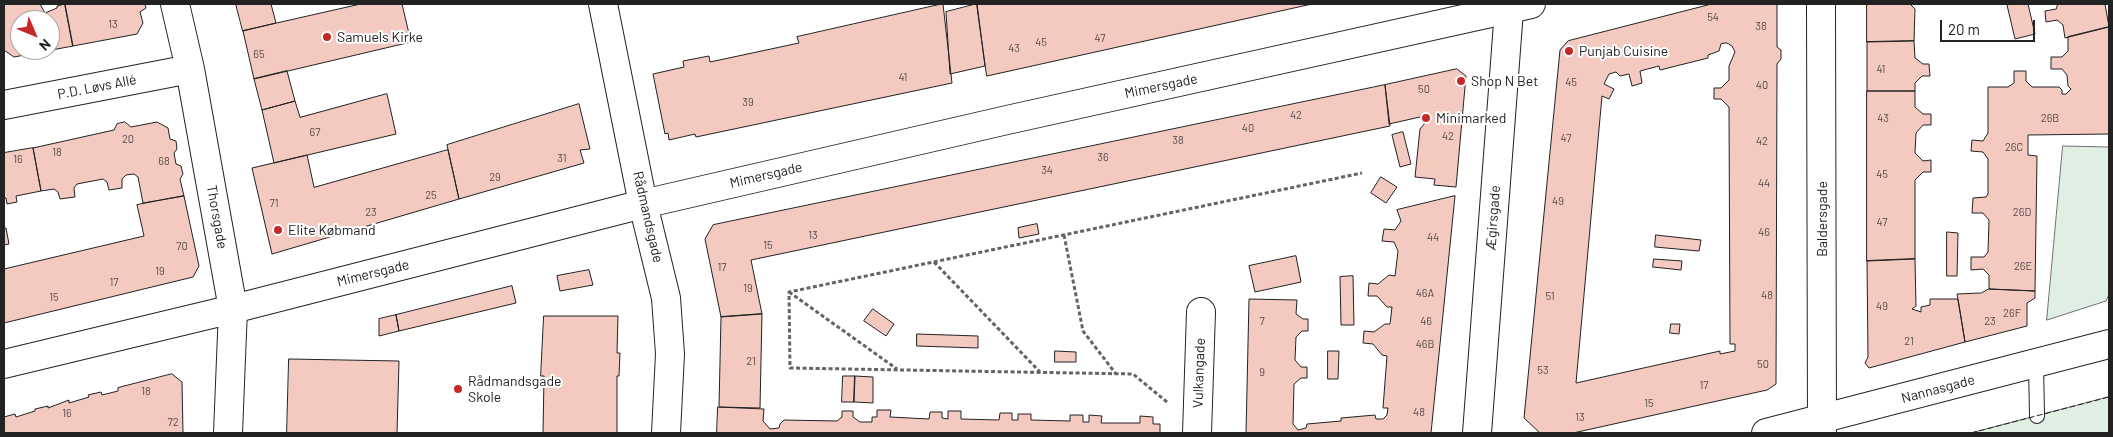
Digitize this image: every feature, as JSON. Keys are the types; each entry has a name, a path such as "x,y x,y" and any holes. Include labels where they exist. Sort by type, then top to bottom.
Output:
{"street":[{"name":"Thorsgade","path":"175,4 190,69 233,309 228,433"},
{"name":"Rådmandsgade","path":"603,4 644,204 666,298 670,354 666,433"},
{"name":"Baldersgade","path":"1821,4 1822,427"},
{"name":"Mimersgade","path":"4,364 233,309 644,204 1007,120 1516,6"},
{"name":"Ægirsgade","path":"1478,433 1516,6"},
{"name":"P.D. Løvs Allé","path":"4,105 190,69"},
{"name":"Vulkangade","path":"1197,430 1201,312"},
{"name":"Nannasgade","path":"1766,433 1822,427 2036,363 2109,344"}],"lane":[{"path":"2036,363 2036,416"}],"path":[{"path":"789,292 1362,173"},
{"path":"1064,235 1083,331 1116,374"},
{"path":"934,262 1040,372"},
{"path":"789,292 790,368 1133,374 1197,430"},
{"path":"789,292 898,370"}],"green space":[{"path":"2063,146 2109,147 2109,294 2106,301 2047,320"},
{"path":"2109,397 2109,433 1971,433"}],"building":[{"path":"4,4 40,4 43,10 10,10 10,54 4,50"},
{"path":"65,4 73,46 60,48 60,10 52,10 57,8 57,6"},
{"path":"65,4 145,4 146,8 140,12 143,23 137,34 73,46"},
{"path":"236,4 271,4 276,23 243,31"},
{"name":"Samuels Kirke","path":"361,4 402,4 411,42 254,79 243,31"},
{"path":"943,4 952,83 696,137 695,134 669,140 668,133 665,134 653,74 684,67 683,61 709,56 710,62 799,43 797,37"},
{"path":"977,4 1312,4 987,76"},
{"path":"977,4 985,66 950,74 946,12"},
{"path":"1712,4 1777,4 1777,47 1781,50 1781,59 1777,64 1776,384 1767,390 1573,433 1540,433 1524,418 1560,50 1568,41","holes":["1727,43 1732,46 1735,52 1729,66 1729,80 1721,88 1714,88 1714,99 1721,99 1729,107 1730,344 1735,344 1735,351 1720,354 1720,351 1576,383 1602,96 1609,99 1614,89 1604,84 1609,74 1616,72 1620,76 1629,74 1632,86 1642,83 1640,71 1659,66 1660,70 1708,58 1708,55 1719,51 1721,44"]},
{"path":"1867,4 1910,4 1915,9 1914,41 1867,42"},
{"path":"2028,4 2035,34 2015,39 2007,5"},
{"path":"2058,4 2105,4 2109,27 2065,38 2063,25 2057,20 2046,22 2045,11 2056,9"},
{"path":"2109,27 2109,134 2028,135 2028,155 2037,156 2035,291 1989,289 1989,275 1983,269 1971,270 1971,257 1984,257 1988,252 1989,220 1983,213 1972,213 1973,198 1986,197 1988,194 1988,159 1983,152 1971,151 1972,140 1983,141 1988,133 1988,87 2008,87 2014,83 2014,71 2026,71 2026,81 2032,87 2059,87 2062,90 2062,94 2066,94 2071,89 2068,86 2067,75 2062,69 2051,69 2051,57 2062,57 2068,51 2068,37"},
{"path":"1914,41 1915,58 1923,64 1929,64 1930,76 1922,76 1915,83 1915,91 1867,91 1867,42"},
{"path":"1457,69 1466,76 1456,187 1434,185 1435,179 1415,177 1420,129 1425,123 1420,117 1389,124 1385,85"},
{"path":"287,71 295,101 262,110 254,79"},
{"path":"1385,85 1390,126 751,260 762,314 721,317 705,239 713,225"},
{"path":"1867,91 1915,91 1915,107 1923,114 1931,114 1931,125 1923,125 1916,133 1915,153 1923,161 1931,160 1931,172 1923,172 1915,180 1915,259 1867,261"},
{"path":"387,94 396,134 274,163 262,110 295,101 300,117"},
{"path":"579,104 590,149 580,150 584,163 459,199 447,145"},
{"path":"125,122 131,127 157,122 168,128 170,139 176,141 177,149 174,153 176,164 181,166 183,174 180,179 184,196 143,203 138,177 134,174 126,175 122,179 122,188 109,190 107,182 103,179 77,184 74,188 75,197 60,199 58,192 54,189 41,191 33,148 114,130 117,124"},
{"path":"1403,132 1411,164 1400,167 1392,135"},
{"path":"33,148 41,191 16,196 17,202 7,204 6,198 4,198 4,153"},
{"path":"448,150 459,199 272,254 252,168 307,155 314,187"},
{"path":"1381,177 1397,187 1386,203 1371,193"},
{"path":"184,196 199,266 193,277 4,323 4,269 144,236 137,205"},
{"path":"1455,196 1431,433 1246,433 1249,299 1297,300 1296,314 1303,319 1308,319 1308,331 1302,331 1296,337 1295,360 1301,367 1307,367 1307,378 1301,378 1294,384 1293,424 1298,430 1306,428 1307,424 1341,421 1341,418 1375,415 1376,419 1383,419 1387,415 1388,408 1383,408 1387,356 1382,355 1373,344 1363,343 1364,331 1374,332 1385,324 1390,324 1392,307 1387,307 1377,296 1368,296 1369,283 1378,284 1389,275 1395,276 1398,251 1394,242 1382,241 1384,229 1395,230 1401,221 1397,210"},
{"path":"1037,224 1039,234 1019,238 1018,228"},
{"path":"4,228 6,228 9,244 4,245"},
{"path":"1947,232 1958,233 1957,276 1947,276"},
{"path":"1656,235 1701,240 1699,251 1655,247"},
{"path":"1296,256 1301,282 1255,292 1249,266"},
{"path":"1654,259 1682,261 1681,270 1653,267"},
{"path":"1915,259 1916,306 1912,309 1921,312 1921,307 1930,305 1930,299 1958,299 1965,342 1869,368 1865,363 1868,357 1867,261"},
{"path":"589,270 593,285 560,291 557,276"},
{"path":"1353,276 1354,325 1341,325 1340,277"},
{"path":"512,286 516,303 399,331 396,315"},
{"path":"1989,289 2035,291 2035,298 2027,303 2027,326 1965,342 1957,294 1981,293"},
{"path":"873,309 894,324 886,336 864,321"},
{"path":"762,314 760,408 719,407 721,317"},
{"path":"396,315 399,331 379,336 379,319"},
{"path":"544,316 618,316 617,353 620,353 619,376 617,376 617,433 543,433 544,376 541,376"},
{"path":"1671,324 1680,324 1679,334 1670,333"},
{"path":"917,334 978,336 978,348 917,346"},
{"path":"1055,351 1076,352 1076,362 1055,362"},
{"path":"1328,351 1339,351 1338,379 1328,379"},
{"path":"289,359 399,361 397,433 287,433"},
{"path":"172,374 182,382 183,433 4,433 4,417 15,414 16,417 35,411 35,409 48,406 48,408 69,400 69,403 101,392 102,395 118,391 118,388"},
{"path":"843,376 855,376 854,402 842,402"},
{"path":"855,376 873,377 873,403 854,402"},
{"path":"718,407 764,409 763,421 770,429 779,428 784,420 837,421 842,417 842,411 853,411 853,417 860,422 872,422 872,417 877,417 877,410 891,410 890,417 929,419 930,412 942,412 942,418 948,419 948,411 961,411 961,419 999,420 1000,413 1012,413 1012,420 1018,420 1018,414 1031,414 1031,420 1070,421 1070,415 1083,415 1083,422 1089,422 1089,415 1102,416 1101,423 1140,423 1140,416 1153,417 1153,424 1160,424 1160,433 717,433"}],"fence":[{"path":"1971,433 2109,397"}],"place":[{"name":"Samuels Kirke","path":"327,37"},
{"name":"Punjab Cuisine","path":"1569,51"},
{"name":"Shop N Bet","path":"1461,81"},
{"name":"Minimarked","path":"1426,118"},
{"name":"Elite Købmand","path":"278,230"},
{"name":"Rådmandsgade Skole","path":"458,389"}]}
